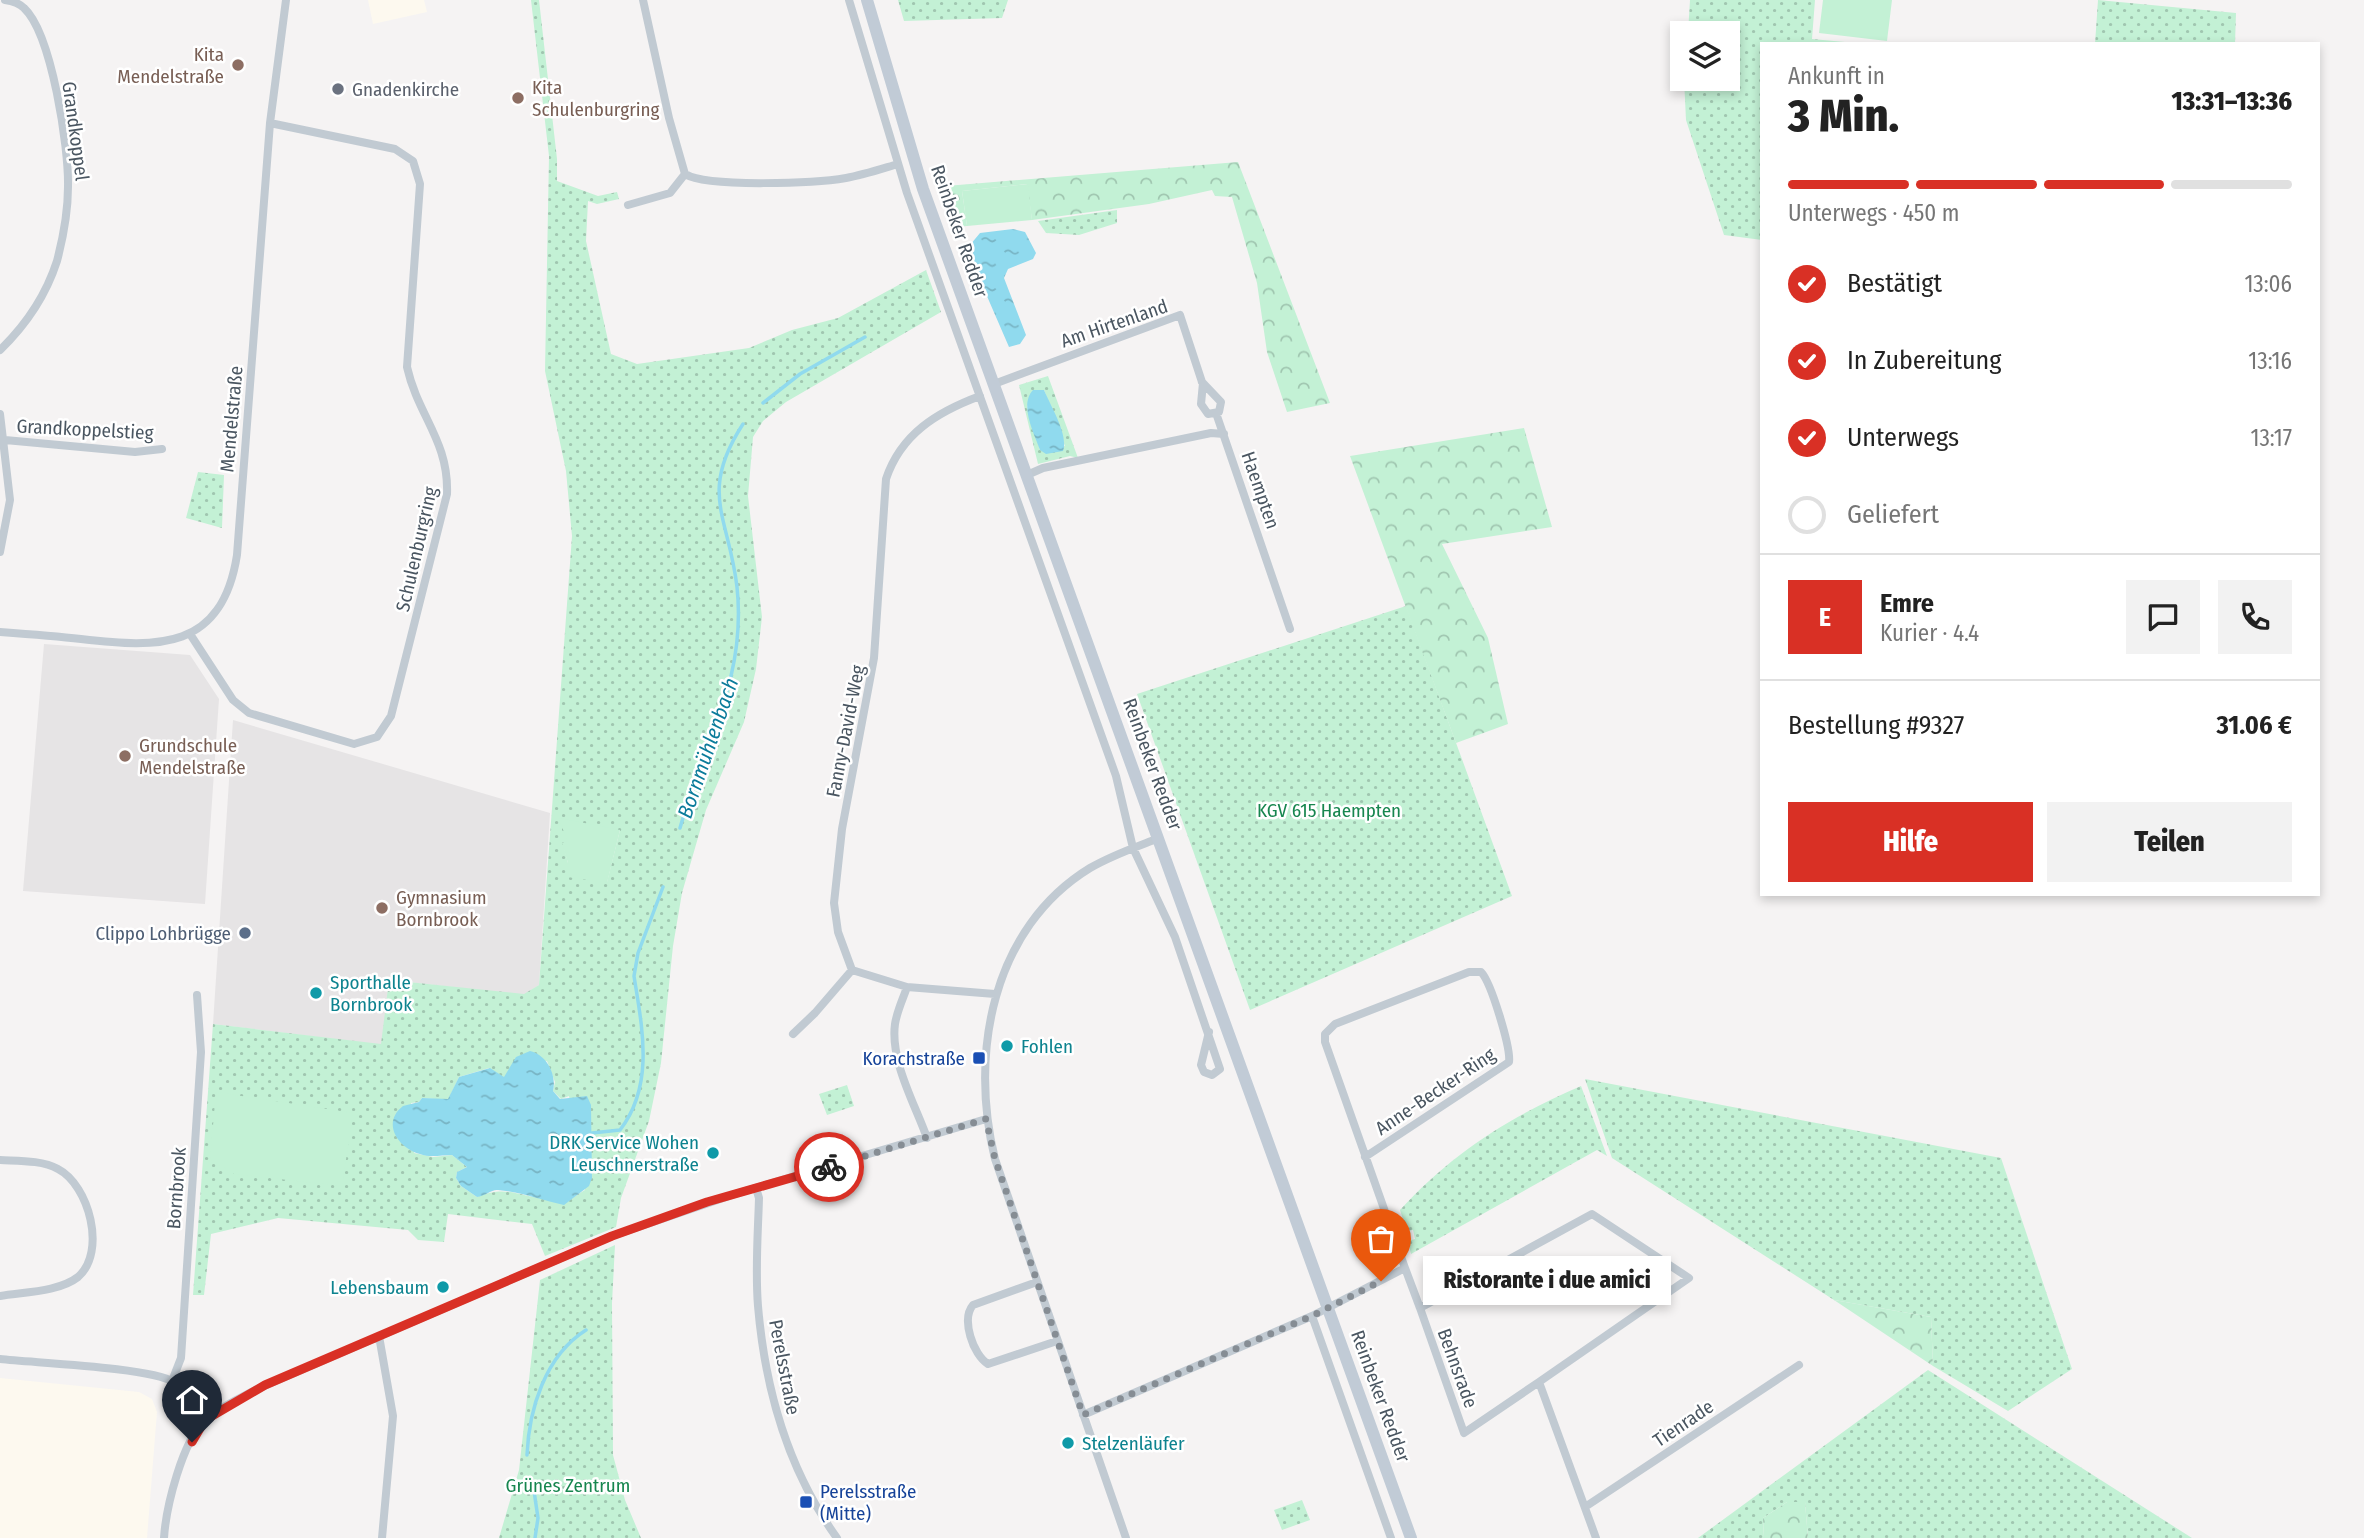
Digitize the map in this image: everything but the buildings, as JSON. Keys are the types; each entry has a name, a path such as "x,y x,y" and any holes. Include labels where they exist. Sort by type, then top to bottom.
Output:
{"main road":[{"name":"Reinbeker Redder","path":"867,0 923,189 1411,1538"}],"street":[{"name":"Grandkoppel","path":"0,350 42,298 57,262 68,189 66,148 55,83 41,41 25,9 5,0"},
{"name":"Mendelstraße","path":"0,632 158,644 190,634 212,615 230,586 234,569 270,122 286,0"},
{"path":"643,0 669,118 685,174"},
{"name":"Reinbeker Redder","path":"849,0 898,164 1116,776 1132,848 1175,937 1209,1032 1220,1069 1212,1075 1204,1072 1201,1065 1209,1032"},
{"name":"Schulenburgring","path":"190,634 233,700 249,713 354,744 377,737 391,716 447,494 449,472 444,452 415,394 407,367 420,184 413,161 395,149 270,122"},
{"path":"685,174 702,181 804,181 845,178 898,164"},
{"path":"628,205 670,193 685,174"},
{"name":"Am Hirtenland","path":"994,384 1180,315 1202,382 1204,410 1208,414 1216,413"},
{"name":"Am Hirtenland","path":"1202,382 1220,402 1216,413 1224,434"},
{"name":"Fanny-David-Weg","path":"852,970 838,932 834,903 842,829 874,658 886,478 895,454 934,416 980,396"},
{"name":"Grandkoppelstieg","path":"0,414 10,500 0,552"},
{"name":"Haempten","path":"1027,475 1043,468 1211,433 1224,434 1290,629"},
{"name":"Grandkoppelstieg","path":"5,440 135,452 162,449"},
{"path":"1126,1538 995,1159 986,1119 985,1068 995,994 1019,939 1040,912 1089,869 1159,838"},
{"path":"793,1034 852,970 907,987 995,994"},
{"name":"Anne-Becker-Ring","path":"1365,1157 1509,1062 1496,1011 1481,972 1469,972 1335,1024 1326,1030 1325,1042 1365,1157 1405,1268"},
{"path":"907,987 895,1025 895,1042 898,1059 927,1138"},
{"name":"Bornbrook","path":"172,1381 180,1358 201,1052 197,995"},
{"path":"164,1538 170,1497 181,1462 205,1420 257,1388 612,1236 756,1188 986,1119"},
{"path":"0,1160 54,1167 72,1178 83,1200 94,1244 86,1268 70,1282 0,1296"},
{"name":"Perelsstraße","path":"756,1188 758,1303 772,1398 803,1484 837,1538"},
{"name":"Behnsrade","path":"1405,1268 1464,1433 1689,1278 1592,1214 1420,1308"},
{"path":"1083,1415 1312,1316 1405,1268"},
{"path":"1037,1282 973,1305 967,1313 967,1323 979,1355 988,1364 1057,1341"},
{"name":"Reinbeker Redder","path":"1312,1316 1391,1538"},
{"path":"379,1336 393,1416 382,1538"},
{"path":"0,1359 135,1373 172,1381 198,1407 205,1420"},
{"name":"Tienrade","path":"1585,1507 1798,1365"},
{"path":"1539,1382 1596,1538"}],"shaded area":[{"path":"368,0 424,0 427,12 373,24"},
{"name":"Grundschule Mendelstraße","path":"44,644 190,655 219,699 205,904 23,891"},
{"name":"Gymnasium Bornbrook","path":"233,720 550,813 539,985 524,995 390,980 382,1045 213,1024"},
{"path":"0,1378 139,1392 152,1399 157,1412 147,1538 0,1538"}],"green space":[{"path":"531,0 539,0 557,159 557,181 598,196 617,192 619,199 597,204 588,201 586,241 611,354 637,364 749,348 792,330 838,318 926,270 941,312 786,402 763,421 753,437 748,496 762,617 756,669 744,722 706,810 682,893 673,946 661,1063 649,1121 621,1198 616,1227 545,1256 532,1224 448,1214 444,1242 418,1240 408,1230 278,1218 211,1234 204,1295 193,1295 213,1024 381,1044 389,980 524,994 539,985 572,536 566,471 545,371 549,156","holes":["620,830 607,882 568,863 563,843","547,1061 555,1082 553,1091 561,1099 569,1096 585,1190 561,1203 512,1192 496,1192 477,1197 461,1186 456,1178 457,1172 467,1167 452,1155 433,1157 414,1153 411,1103 419,1102 422,1098 448,1100 459,1077 489,1068 504,1078"]},
{"path":"898,0 1008,0 1002,18 904,21"},
{"path":"1690,0 1815,0 1812,39 1845,42 1760,42 1760,240 1724,235 1686,120 1685,91 1740,91 1740,21 1689,21"},
{"path":"1823,0 1892,0 1887,41 1819,33"},
{"path":"2098,0 2236,13 2235,42 2095,42"},
{"path":"1238,162 1330,403 1287,412 1267,352 1257,283 1232,197 1215,196 1212,190 1149,204 1032,220 1027,184 962,191 967,226 958,227 946,186"},
{"path":"1028,184 1032,220 967,226 962,191"},
{"path":"1117,210 1117,223 1079,235 1046,233 1038,221"},
{"path":"1048,376 1078,458 1070,456 1038,464 1019,385","holes":["1044,390 1065,446 1040,450 1027,406"]},
{"path":"1524,428 1552,527 1442,544 1488,638 1508,724 1456,743 1350,456"},
{"path":"198,472 224,475 222,528 186,518"},
{"name":"KGV 615 Haempten","path":"1406,606 1512,896 1250,1010 1137,694"},
{"path":"559,818 620,830 607,883 568,877 568,863 562,843 567,841"},
{"path":"1585,1079 2001,1158 2072,1369 2008,1411 1933,1366 1931,1317 1834,1300 1612,1158"},
{"path":"847,1085 854,1106 827,1115 819,1094"},
{"path":"1581,1086 1607,1156 1597,1150 1411,1254 1408,1241 1415,1239 1413,1230 1407,1231 1400,1210 1420,1190 1462,1154 1507,1123"},
{"path":"216,1092 353,1113 342,1186 234,1174 210,1159"},
{"name":"Grünes Zentrum","path":"615,1245 612,1303 613,1455 625,1500 641,1538 499,1538 519,1470 540,1280"},
{"path":"1834,1300 1931,1317 1933,1366"},
{"path":"1928,1370 2192,1538 1808,1538 1805,1502 1787,1502 1763,1518 1764,1538 1698,1538"},
{"path":"1302,1500 1310,1520 1282,1530 1274,1510"},
{"path":"1787,1502 1805,1502 1808,1538 1764,1538 1763,1518"}],"water":[{"path":"1013,229 1025,232 1036,253 1033,259 1008,269 1004,278 1026,335 1020,344 1009,347 970,257 970,245 980,233"},
{"path":"1033,390 1044,390 1061,429 1063,451 1046,454 1040,450 1027,411 1029,396"},
{"path":"530,1051 546,1061 552,1072 553,1091 560,1099 587,1096 591,1105 592,1178 589,1186 564,1205 498,1190 477,1197 461,1186 456,1178 457,1172 467,1167 452,1155 424,1155 412,1151 399,1141 393,1120 403,1106 419,1102 422,1098 448,1099 459,1077 490,1068 504,1077 516,1057"}],"waterway":[{"name":"Bornmühlenbach","path":"763,403 800,374 865,337"},
{"name":"Bornmühlenbach","path":"680,828 730,682 736,652 737,587 720,505 719,487 729,448 743,424"},
{"name":"Bornmühlenbach","path":"592,1133 620,1130 631,1113 638,1094 643,1055 634,976 638,953 663,887"},
{"name":"Bornmühlenbach","path":"527,1455 531,1420 542,1385 560,1354 586,1330"},
{"name":"Bornmühlenbach","path":"534,1491 538,1518 535,1538"}],"way so far":[{"path":"829,1167 986,1119 995,1159 1083,1415 1312,1316 1381,1281"}],"place":[{"name":"Kita Mendelstraße","path":"238,65"},
{"name":"Gnadenkirche","path":"338,89"},
{"name":"Kita Schulenburgring","path":"518,98"},
{"name":"Grundschule Mendelstraße","path":"125,756"},
{"name":"Gymnasium Bornbrook","path":"382,908"},
{"name":"Clippo Lohbrügge","path":"245,933"},
{"name":"Sporthalle Bornbrook","path":"316,993"},
{"name":"Fohlen","path":"1007,1046"},
{"name":"Korachstraße","path":"979,1058"},
{"name":"DRK Service Wohen Leuschnerstraße","path":"713,1153"},
{"name":"Ristorante i due amici","path":"1381,1281"},
{"name":"Lebensbaum","path":"443,1287"},
{"name":"Stelzenläufer","path":"1068,1443"},
{"name":"Perelsstraße (Mitte)","path":"806,1502"}],"route":[{"path":"192,1442 205,1420 257,1388 508,1283 612,1236 707,1202 829,1167"}]}
